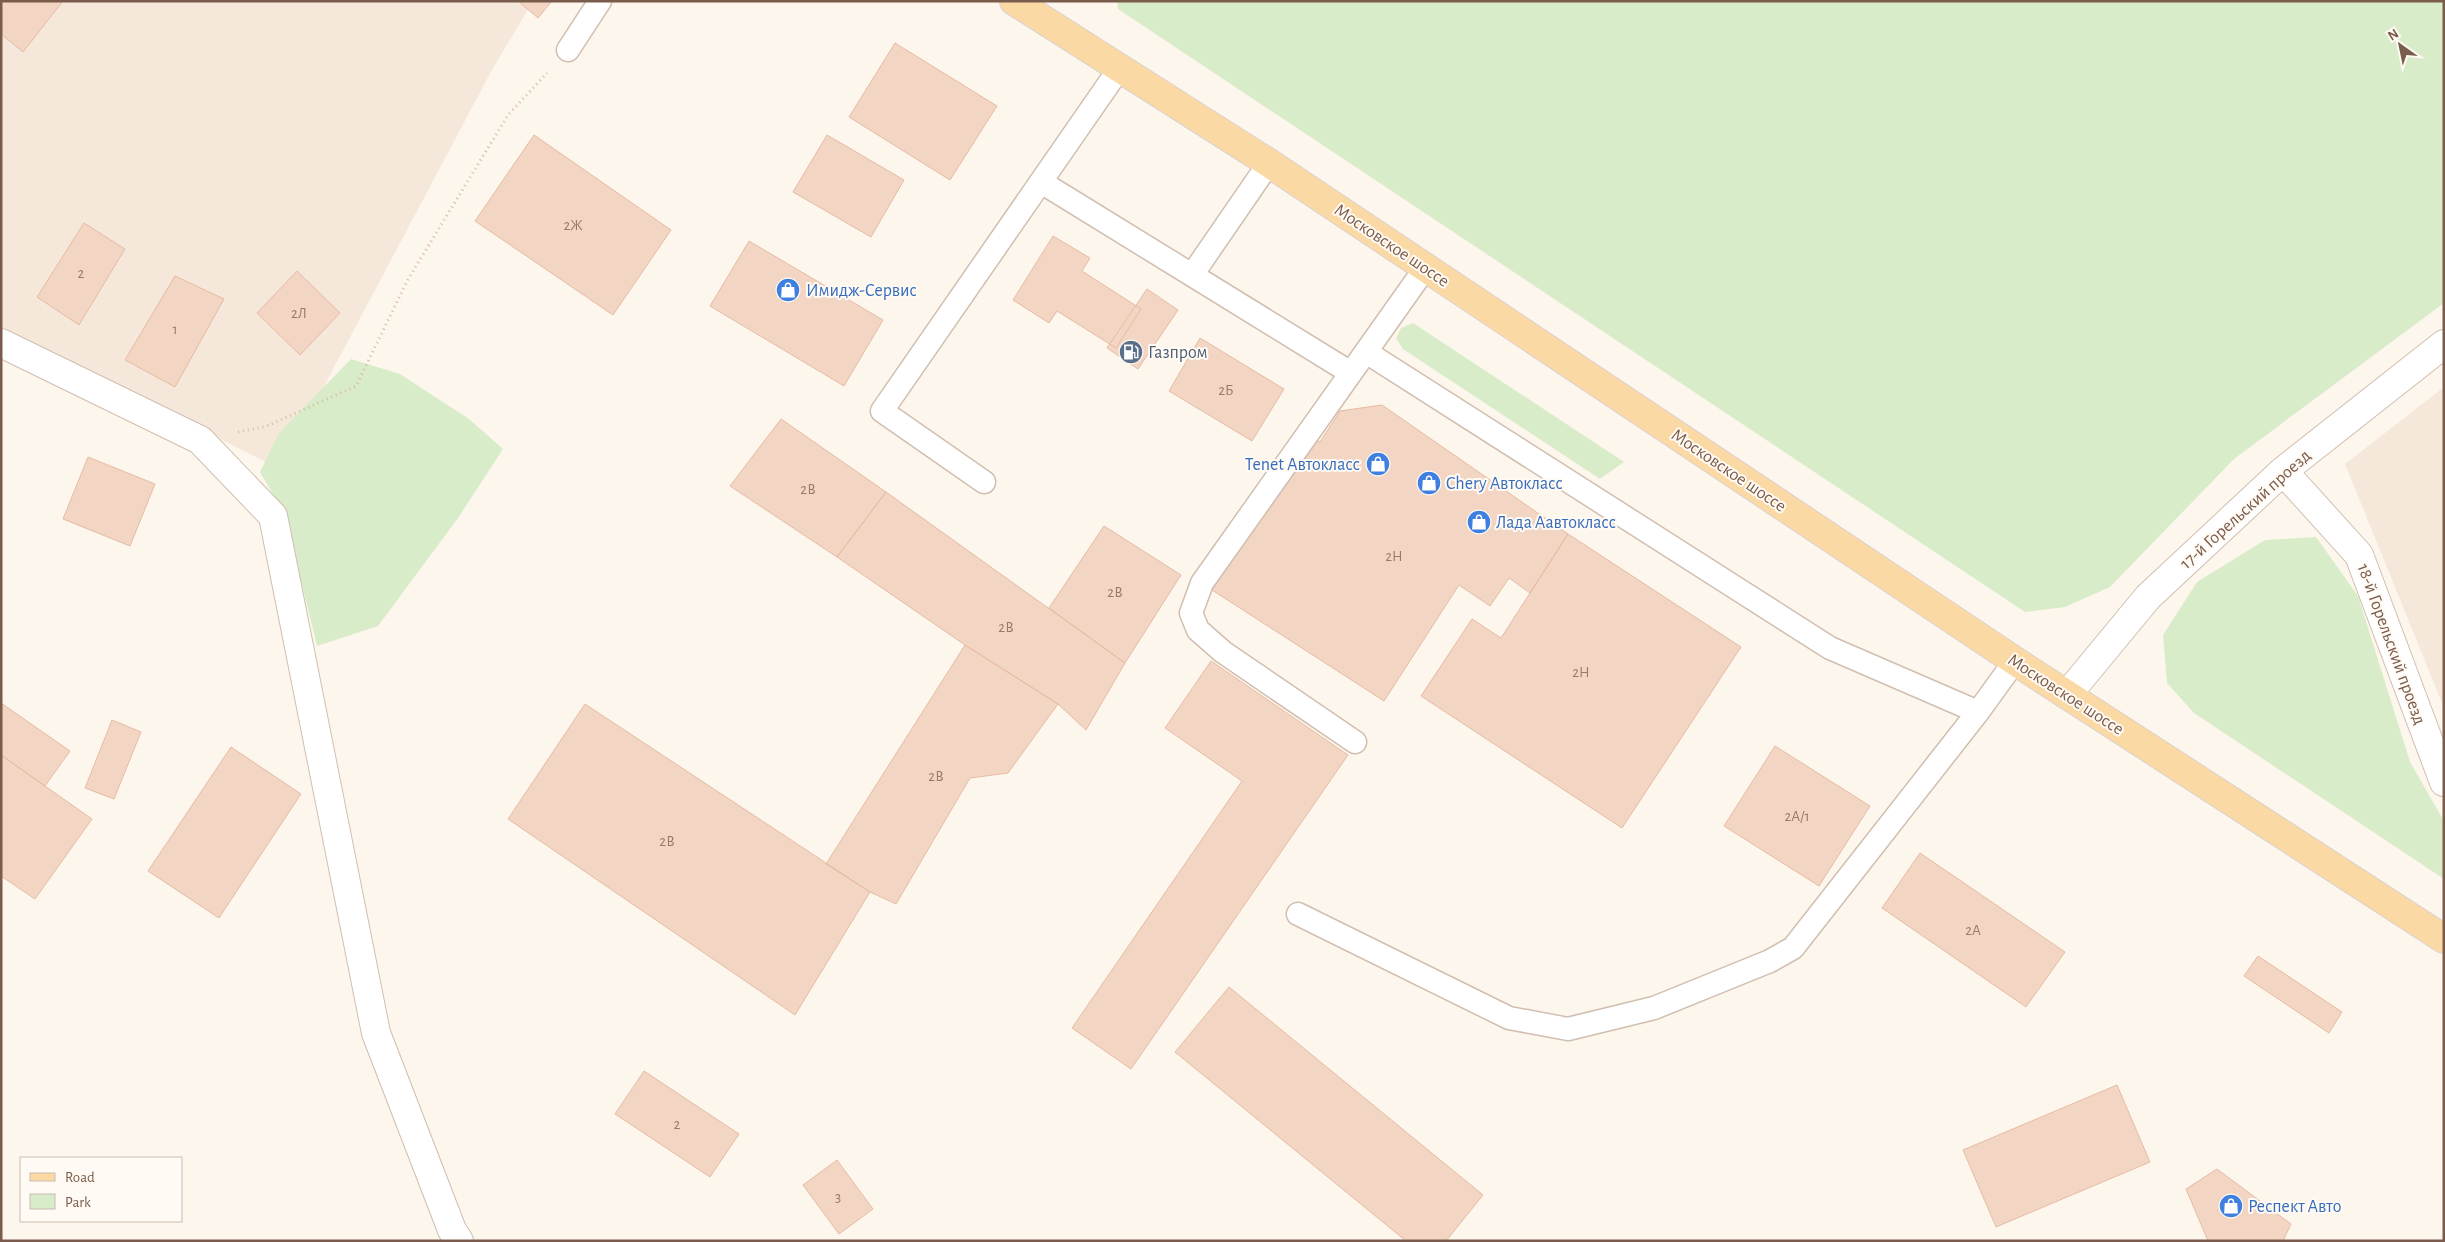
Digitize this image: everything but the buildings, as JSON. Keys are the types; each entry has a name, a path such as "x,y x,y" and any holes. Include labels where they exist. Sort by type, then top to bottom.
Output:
{"main road":[{"name":"Московское шоссе","path":"1014,1 1269,163 2015,661 2444,939"}],"street":[{"path":"1,343 200,440 273,516 376,1033 452,1230 458,1241"},
{"name":"17-й Горельский проезд","path":"2067,695 2148,597 2283,471 2444,344"},
{"name":"18-й Горельский проезд","path":"2283,471 2359,555 2444,782"}],"lane":[{"path":"568,50 600,1"},
{"path":"984,482 882,411 1119,69"},
{"path":"1192,275 1269,163"},
{"path":"1041,182 1351,373"},
{"path":"1355,742 1223,652 1198,630 1191,613 1202,583 1426,268"},
{"path":"1366,352 1830,648 1978,712"},
{"path":"1298,914 1509,1018 1568,1029 1654,1008 1770,961 1793,948 1978,712 2015,661"}],"path":[{"path":"200,440 267,426 356,386 408,281 508,114 568,50"}],"shaded area":[{"path":"1,1 533,1 493,68 280,469 1,329"},
{"path":"2444,387 2444,708 2345,464"}],"green space":[{"path":"1117,1 2444,1 2444,303 2234,459 2110,587 2065,607 2025,612 1118,9"},
{"path":"1413,323 1624,462 1600,479 1403,349 1396,338 1401,328"},
{"path":"351,359 400,374 469,419 503,449 458,518 378,626 317,646 285,515 260,472 279,433"},
{"path":"2316,537 2358,596 2410,762 2444,821 2444,879 2194,713 2167,683 2163,635 2197,582 2265,540"}],"place":[{"name":"Имидж-Сервис","path":"788,290"},
{"name":"Газпром","path":"1131,352"},
{"name":"Tenet Автокласс","path":"1378,464"},
{"name":"Chery Автокласс","path":"1429,483"},
{"name":"Лада Аавтокласс","path":"1479,522"},
{"name":"Респект Авто","path":"2231,1206"}]}
